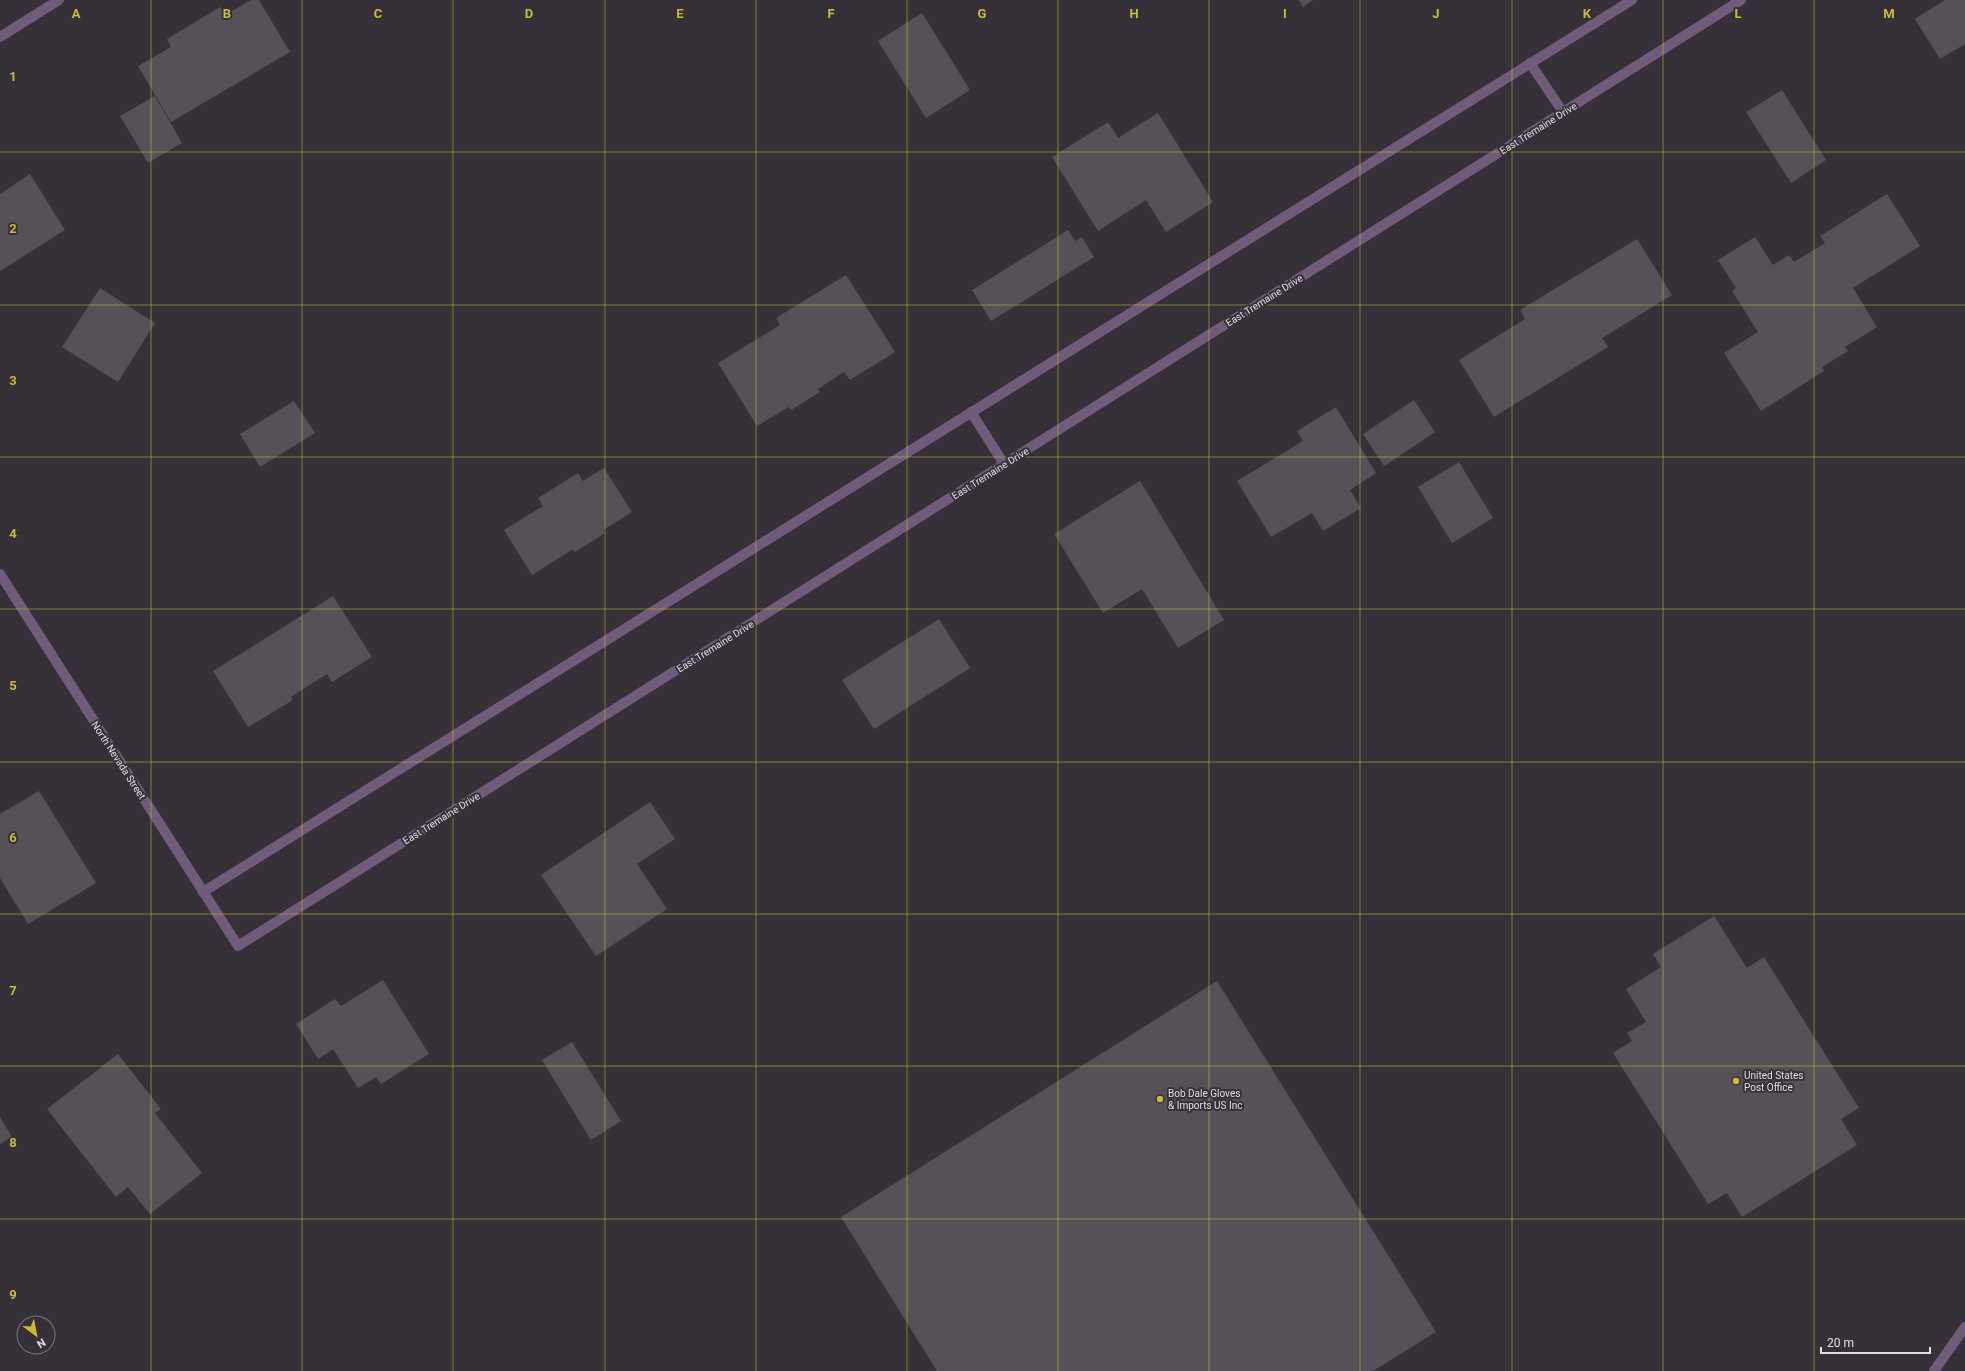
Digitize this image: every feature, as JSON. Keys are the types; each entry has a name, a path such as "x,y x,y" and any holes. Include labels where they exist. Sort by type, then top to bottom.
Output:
{"street":[{"path":"0,37 59,0"},
{"path":"203,892 1632,0"},
{"name":"East Tremaine Drive","path":"238,946 1741,0"},
{"path":"1530,63 1563,112"},
{"path":"971,412 1004,464"},
{"name":"North Nevada Street","path":"0,574 238,946"},
{"path":"1934,1371 1965,1327"}],"building":[{"path":"251,0 259,0 290,52 171,122 138,66 171,47 167,39 220,7 225,15"},
{"path":"1299,0 1313,0 1303,7"},
{"path":"1945,0 1965,0 1965,44 1940,59 1915,19"},
{"path":"922,13 970,90 926,118 878,41"},
{"path":"1782,90 1826,160 1791,183 1746,112"},
{"path":"155,96 182,143 148,163 120,116"},
{"path":"1158,113 1213,202 1166,232 1146,200 1098,231 1052,157 1108,122 1118,138"},
{"path":"30,174 65,230 0,271 0,194"},
{"path":"1887,194 1920,246 1853,288 1877,327 1845,347 1848,351 1822,367 1824,371 1761,411 1724,353 1758,332 1732,291 1736,288 1718,260 1755,237 1773,265 1789,255 1794,262 1825,243 1820,236"},
{"path":"1068,230 1075,241 1082,237 1094,257 991,321 972,290"},
{"path":"1637,239 1672,295 1602,338 1608,347 1494,417 1459,360 1525,319 1520,310"},
{"path":"846,275 895,352 850,380 844,372 818,389 820,392 791,410 789,407 757,426 718,363 780,325 776,318"},
{"path":"100,288 155,323 118,382 62,347"},
{"path":"1414,400 1435,432 1384,466 1363,434"},
{"path":"294,401 315,433 260,467 240,434"},
{"path":"1336,407 1376,473 1350,490 1361,508 1323,531 1312,513 1271,537 1237,481 1303,441 1297,431"},
{"path":"1459,462 1493,518 1452,543 1418,487"},
{"path":"604,468 632,512 603,530 605,533 575,552 573,549 532,575 504,530 543,506 538,498 578,473 583,481"},
{"path":"1140,481 1224,620 1178,648 1142,589 1103,613 1054,534"},
{"path":"333,596 372,657 332,682 327,674 291,697 293,700 248,727 213,671"},
{"path":"939,619 970,668 874,729 842,680"},
{"path":"39,791 96,883 28,924 0,878 0,814"},
{"path":"650,802 675,839 637,864 667,909 596,956 541,875"},
{"name":"United States Post Office","path":"1714,916 1747,968 1764,957 1859,1108 1841,1119 1857,1145 1742,1217 1727,1193 1708,1204 1613,1053 1632,1041 1627,1033 1646,1022 1626,989 1661,967 1653,954"},
{"path":"383,980 429,1054 381,1084 376,1077 358,1088 333,1049 318,1059 296,1024 335,999 341,1006"},
{"name":"Bob Dale Gloves & Imports US Inc","path":"1217,981 1436,1332 1373,1371 937,1371 841,1217"},
{"path":"572,1042 621,1121 591,1140 542,1060"},
{"path":"118,1054 161,1109 155,1113 202,1173 150,1214 128,1187 116,1197 47,1109"},
{"path":"0,1117 12,1137 0,1144"}],"place":[{"name":"United States Post Office","path":"1736,1081"},
{"name":"Bob Dale Gloves & Imports US Inc","path":"1160,1099"}]}
